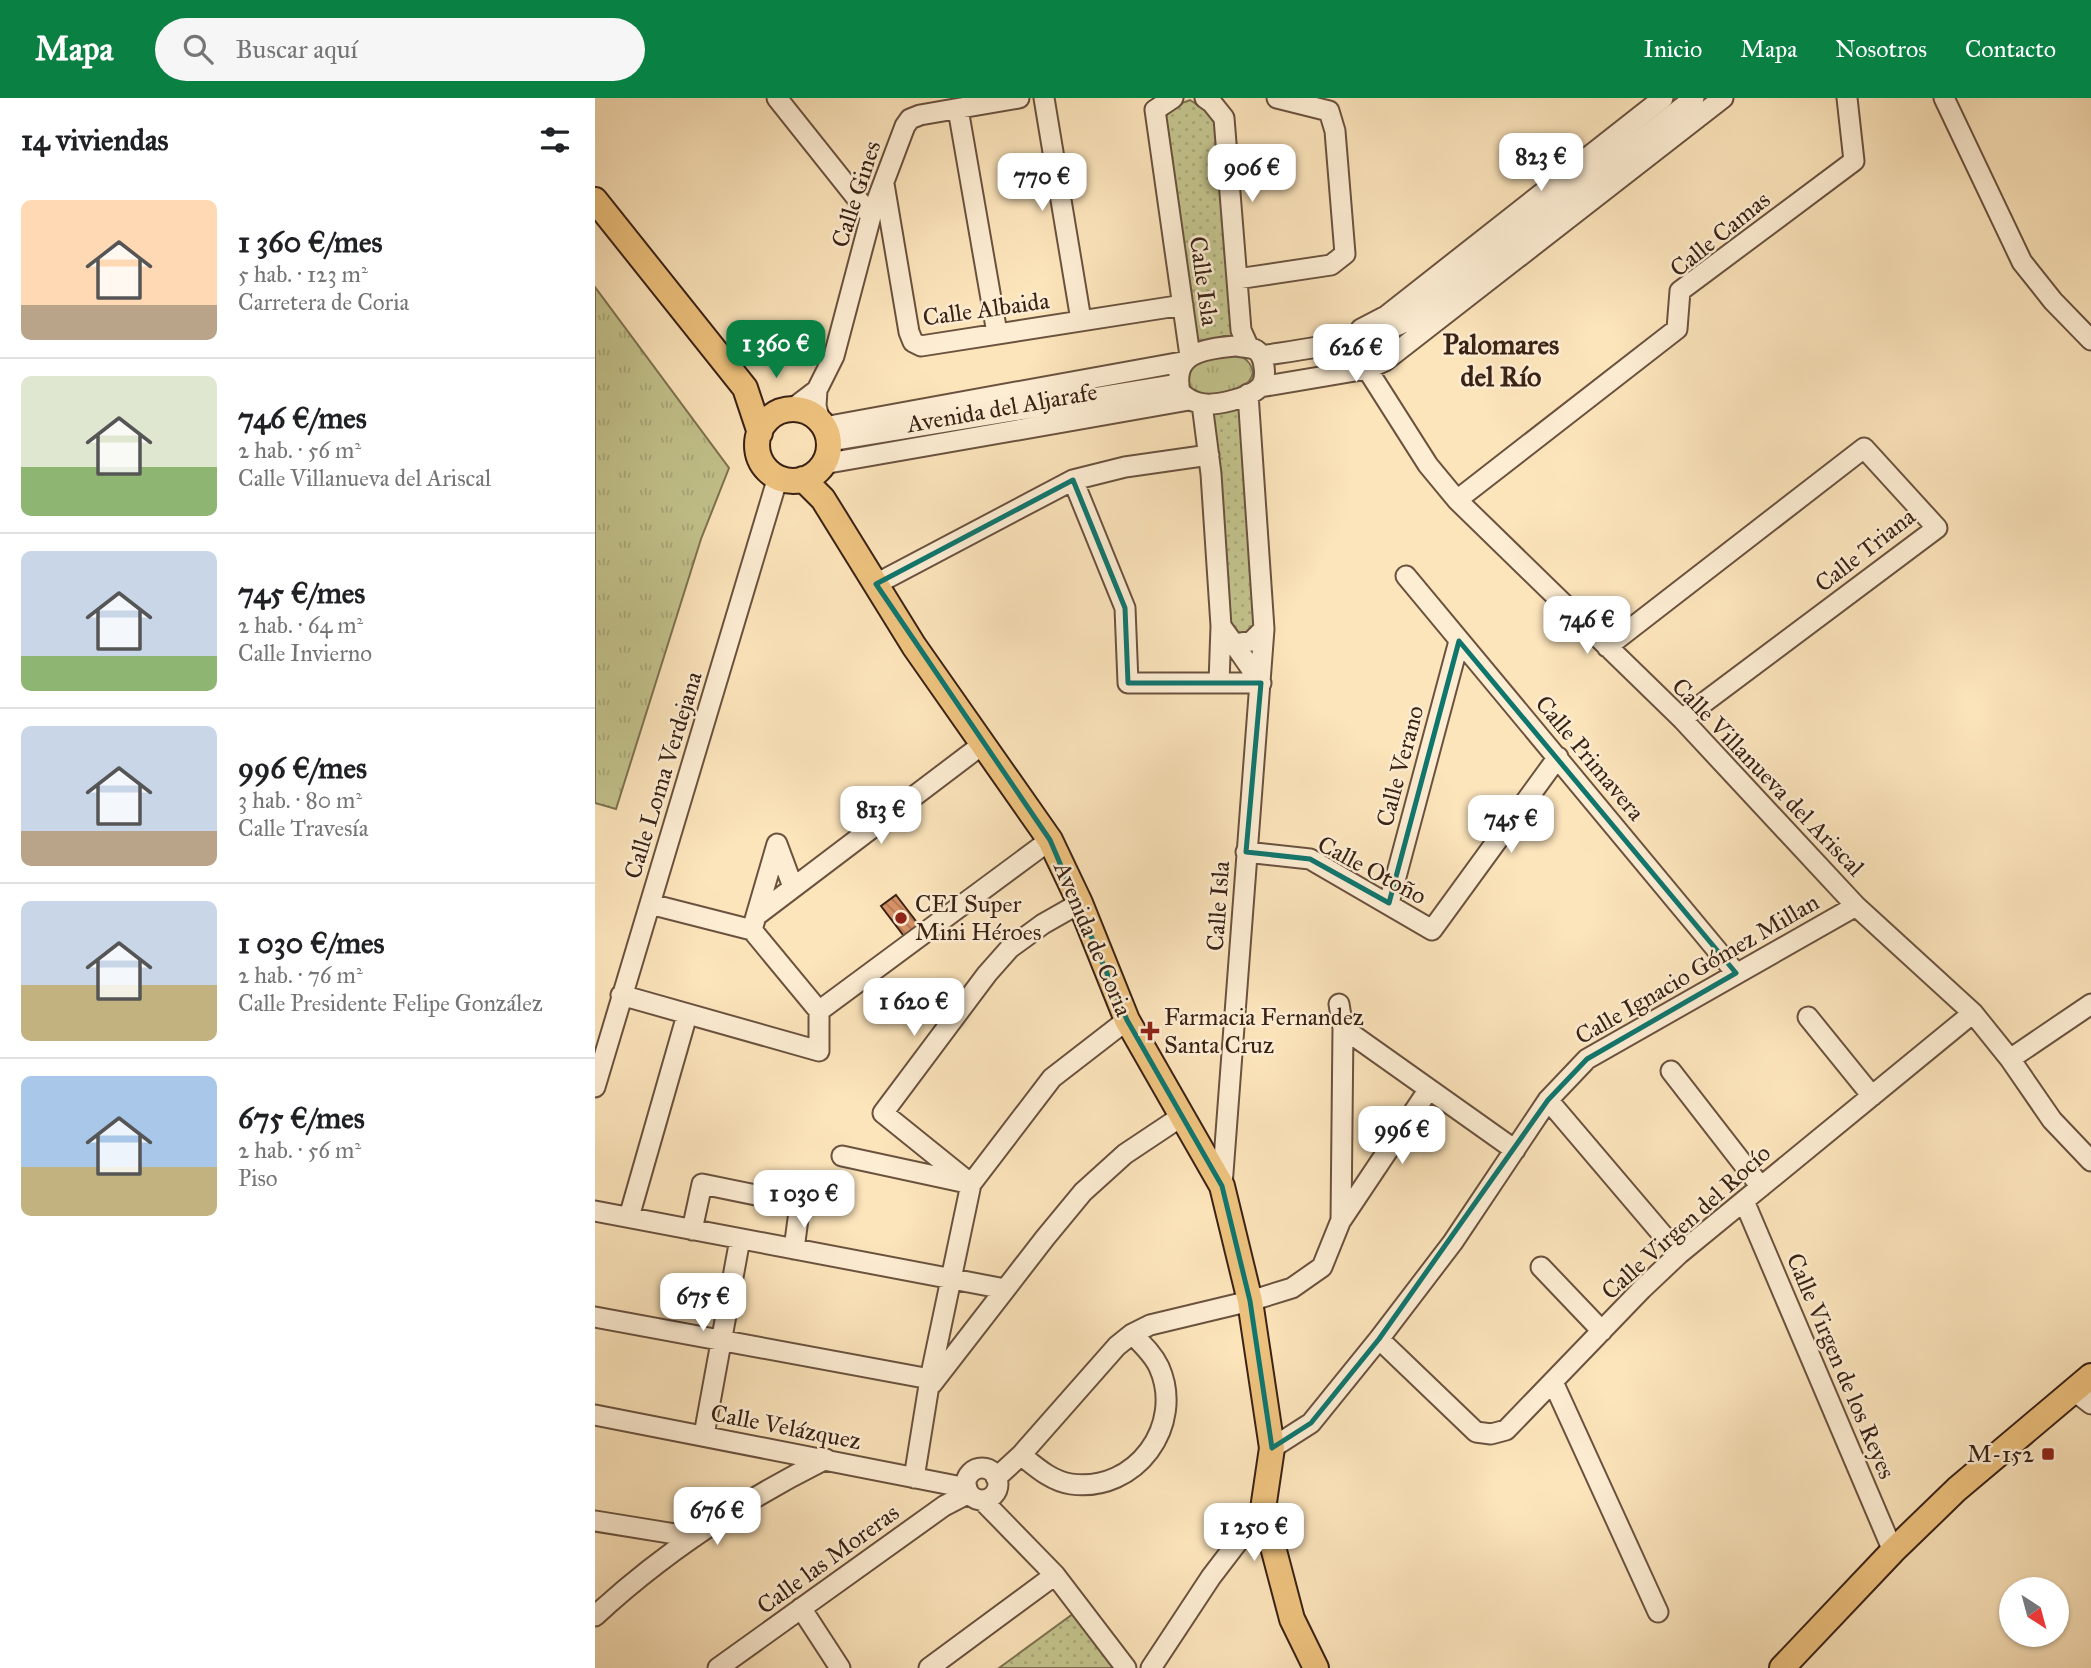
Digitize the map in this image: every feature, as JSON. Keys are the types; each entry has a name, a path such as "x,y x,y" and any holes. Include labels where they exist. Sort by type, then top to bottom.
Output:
{"main road":[{"path":"595,200 745,388 759,433 762,463 778,477 794,480 811,476 824,438 813,414 787,410 745,388"},
{"path":"759,433 765,423 787,410"},
{"name":"Avenida de Coria","path":"803,479 823,499 914,646 1050,840 1080,903 1126,1020 1221,1186 1250,1301 1272,1448 1262,1509"},
{"path":"1781,1668 1893,1551 1957,1489 2085,1390"},
{"path":"1262,1509 1292,1619 1316,1668"}],"street":[{"path":"777,98 871,216"},
{"name":"Calle Gines","path":"817,390 834,356 871,216 905,126 910,119 920,115 1019,98"},
{"path":"1044,98 1081,320"},
{"name":"Calle Isla","path":"1173,98 1153,104 1183,305 1186,359"},
{"path":"1205,98 1224,118"},
{"name":"Calle Isla","path":"1228,98 1224,118 1241,330 1255,351"},
{"path":"1237,279 1331,265 1345,254 1335,131 1329,111 1276,98"},
{"name":"Avenida del Aljarafe","path":"1255,351 1354,331 1370,325 1643,105 1663,98"},
{"name":"Avenida del Aljarafe","path":"824,438 1186,359 1220,348 1255,351 1364,337 1393,328 1412,318 1694,98"},
{"name":"Avenida del Aljarafe","path":"1257,387 1367,369 1385,361 1723,98"},
{"name":"Calle Camas","path":"1457,500 1677,329 1680,291 1854,161 1847,98"},
{"path":"1944,98 2022,261 2053,301 2091,340"},
{"path":"958,109 997,333"},
{"name":"Calle Albaida","path":"884,184 913,342 921,346 1183,305"},
{"path":"863,248 882,244 896,250"},
{"name":"Avenida del Aljarafe","path":"824,438 1190,396 1224,402 1257,387 1345,366 1386,344 1399,334 1412,318"},
{"path":"1255,351 1257,387"},
{"path":"1186,359 1179,373 1190,396 1209,455 1221,626 1219,683"},
{"name":"Calle Villanueva del Ariscal","path":"1367,369 1428,464 1457,500 1682,719 1856,906"},
{"name":"Calle Isla","path":"1221,1186 1261,683 1263,629 1257,387"},
{"path":"787,410 817,390"},
{"path":"817,390 816,406 824,438"},
{"name":"Calle Triana","path":"1607,647 1864,448 1937,528 1682,719"},
{"path":"876,584 1073,480 1125,467 1209,455"},
{"name":"Calle Loma Verdejana","path":"595,1087 778,477"},
{"path":"1073,480 1125,608 1128,683 1261,683"},
{"name":"Calle Primavera","path":"1406,576 1736,973"},
{"path":"1221,626 1261,683"},
{"path":"1234,644 1252,640 1263,629"},
{"name":"Calle Verano","path":"1388,903 1459,641"},
{"path":"754,923 793,887 983,744"},
{"name":"Calle Otoño","path":"1246,852 1310,859 1432,930 1558,757"},
{"path":"819,1011 1050,840"},
{"path":"754,923 778,844 793,887"},
{"path":"971,1184 883,1113 987,974 1010,948 1043,924 1080,903"},
{"path":"621,995 819,1051 819,1011 754,923 650,904"},
{"name":"Calle Ignacio Gómez Millan","path":"1272,1448 1311,1423 1380,1339 1453,1242 1548,1100 1587,1059 1856,906 1973,1013 2010,1059 2052,1120 2091,1161"},
{"path":"1339,1004 1343,1028 1341,1220"},
{"path":"2010,1059 2091,1004"},
{"name":"Calle Virgen del Rocío","path":"1380,1339 1476,1432 1491,1434 1506,1430 1679,1254 1973,1013"},
{"path":"629,1217 687,1014"},
{"path":"1808,1017 1872,1096"},
{"path":"914,1478 929,1384 971,1184 1052,1078 1126,1020"},
{"path":"1343,1028 1514,1150"},
{"path":"1671,1072 1761,1187"},
{"path":"973,1494 995,1492 996,1478 1021,1455 1105,1360 1132,1334 1150,1325 1292,1288 1322,1267 1341,1220 1429,1089"},
{"path":"1548,1100 1679,1254"},
{"path":"929,1384 1083,1192 1125,1154 1182,1116"},
{"path":"842,1156 971,1184"},
{"path":"692,1230 702,1184 800,1204 794,1249"},
{"name":"Calle Virgen de los Reyes","path":"1744,1201 1893,1551"},
{"path":"595,1211 1005,1289"},
{"path":"704,1435 740,1239"},
{"path":"1541,1267 1602,1331"},
{"path":"595,1317 929,1384"},
{"path":"1021,1455 1052,1479 1071,1484 1109,1480 1129,1472 1143,1460 1156,1443 1167,1405 1159,1366 1148,1349 1132,1334"},
{"path":"1553,1382 1658,1612"},
{"name":"Calle Velázquez","path":"595,1415 914,1478 973,1494"},
{"path":"595,1616 620,1592 694,1537 795,1475 826,1460"},
{"path":"996,1478 985,1469 975,1470 968,1477 973,1494 1055,1575 1126,1668"},
{"name":"Calle las Moreras","path":"718,1668 944,1506 973,1494"},
{"path":"1151,1668 1211,1577 1262,1509"},
{"path":"595,1521 694,1537"},
{"path":"929,1668 1055,1575"},
{"path":"801,1608 840,1668"}],"highlighted area":[{"path":"1073,480 1125,608 1128,683 1261,683 1246,852 1310,859 1389,903 1459,641 1736,973 1587,1059 1548,1100 1379,1339 1311,1423 1272,1448 1250,1301 1222,1186 1127,1020 1050,840 876,584"}],"green space":[{"path":"1190,100 1216,117 1237,330 1233,337 1224,336 1200,343 1196,343 1164,121 1171,107"},
{"path":"595,287 729,468 701,539 616,809 595,803"},
{"path":"1228,354 1241,357 1250,364 1253,372 1246,384 1231,393 1213,396 1198,394 1191,388 1188,379 1193,366 1204,360"},
{"path":"1241,403 1257,624 1252,632 1240,638 1229,629 1209,410"},
{"path":"1077,1611 1117,1668 999,1668"}],"building":[{"name":"CEI Super Mini Héroes","path":"896,895 922,929 907,940 881,906"}],"place":[{"name":"CEI Super Mini Héroes","path":"901,918"},
{"name":"Farmacia Fernandez Santa Cruz","path":"1150,1031"},
{"name":"M-152","path":"2048,1454"}],"district":[{"name":"Palomares del Río","path":"1501,360"}]}
